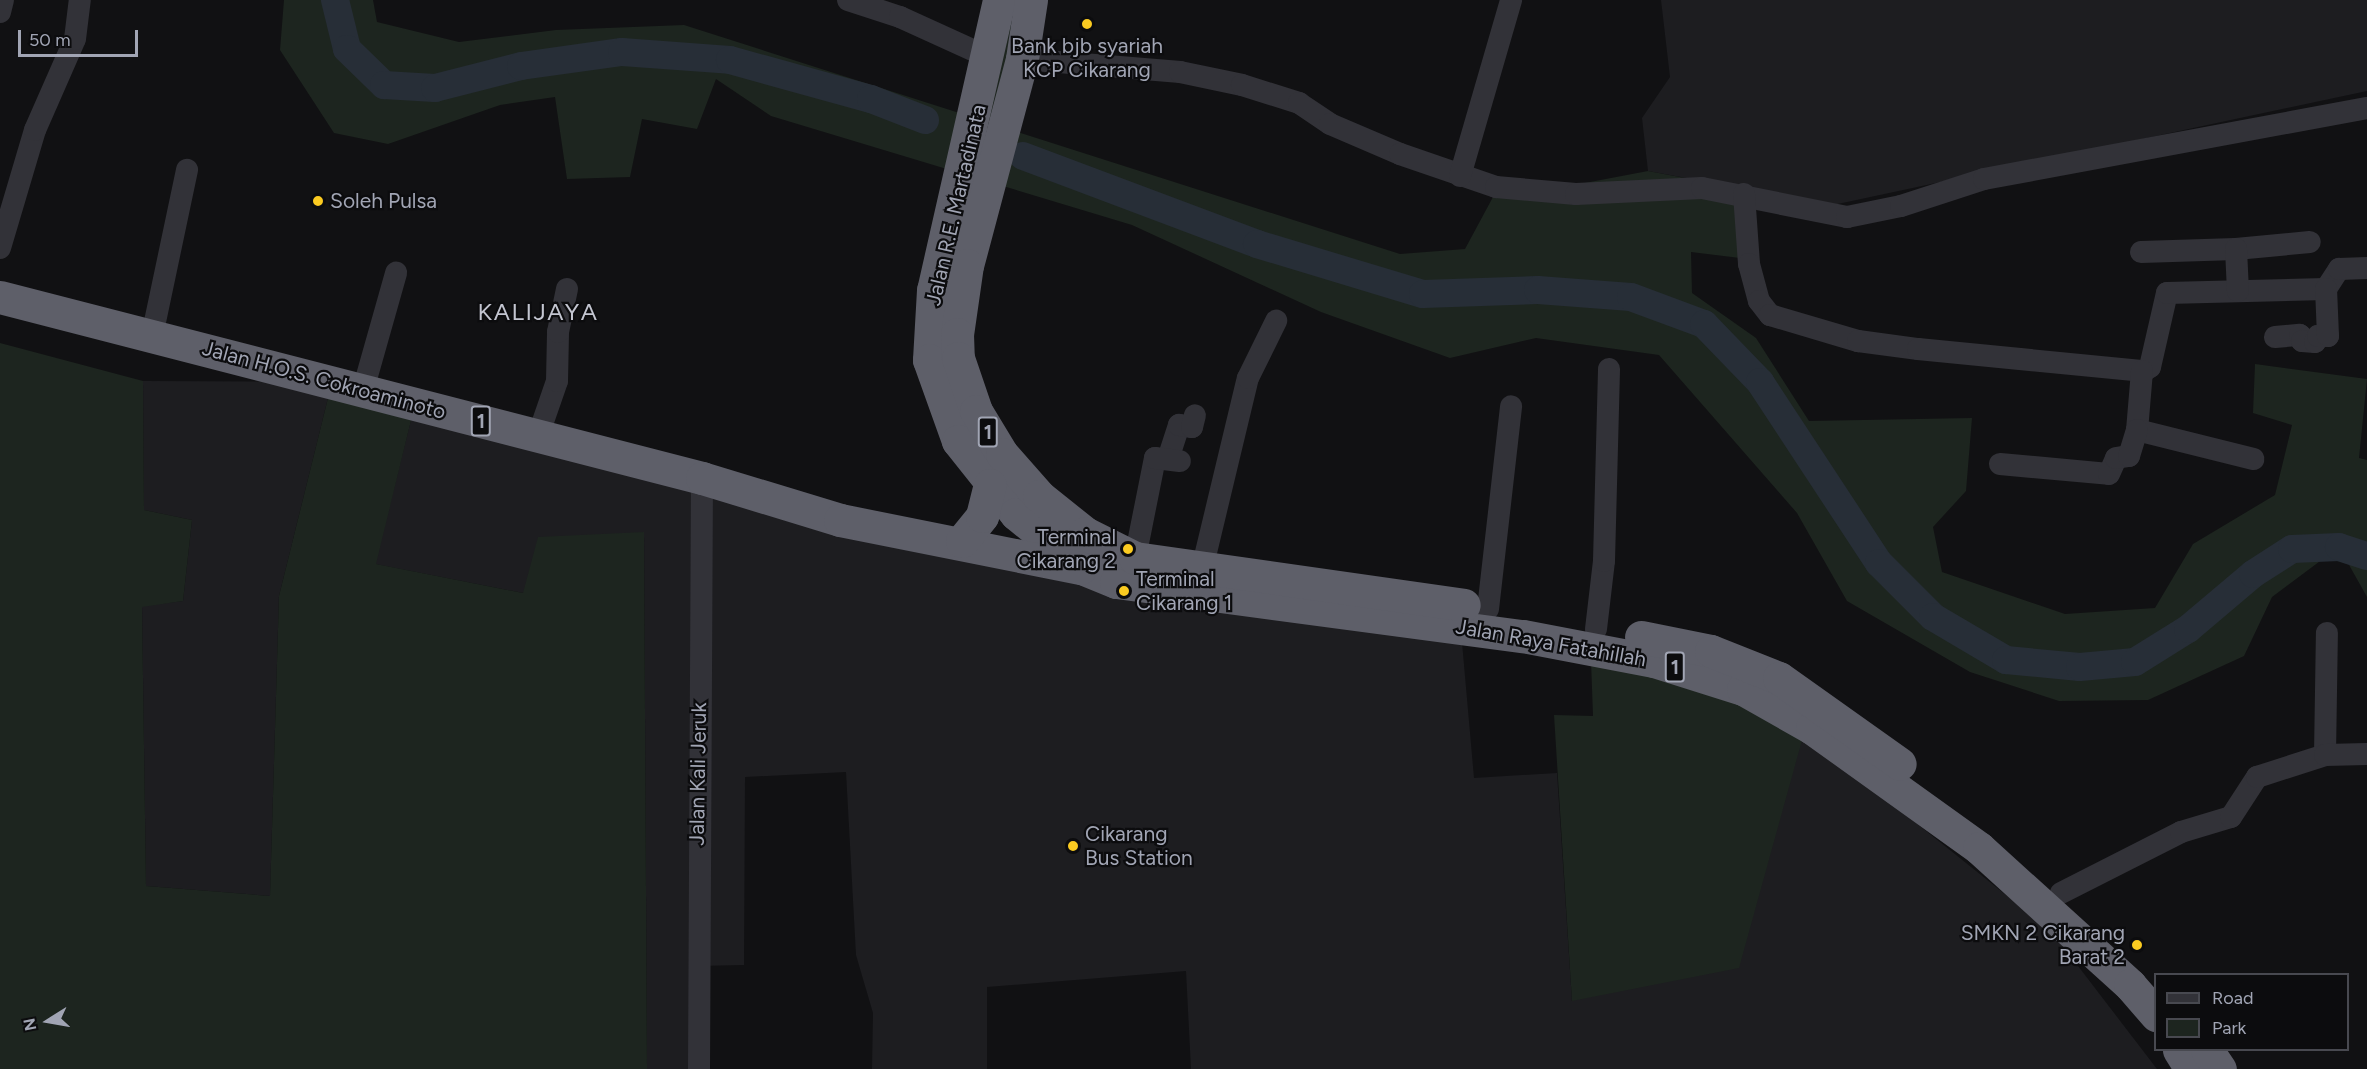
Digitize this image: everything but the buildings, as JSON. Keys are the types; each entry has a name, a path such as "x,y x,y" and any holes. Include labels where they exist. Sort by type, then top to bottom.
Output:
{"highway":[{"name":"Jalan R.E. Martadinata","path":"995,103 990,58 999,0"},
{"name":"Jalan R.E. Martadinata","path":"1031,0 1022,59 995,103 953,263 929,335 936,389 958,441 990,485 1016,514 1084,569"},
{"name":"Jalan R.E. Martadinata","path":"953,263 958,358 976,411 1002,454 1040,496 1124,555"},
{"name":"Jalan H.O.S. Cokroaminoto","path":"0,297 702,478 840,520 962,541 1007,556 1084,569"},
{"path":"962,541 982,516 990,485"},
{"name":"Jalan Raya Fatahillah","path":"1124,555 1202,569 1488,609 1596,629 1711,651 1779,678 1821,703 2061,893 2154,980"},
{"name":"Jalan Raya Fatahillah","path":"1084,569 1143,587 1523,636 1654,661 1743,689 1812,728 1979,848 2130,985 2154,1014"},
{"path":"2180,1051 2192,1069"},
{"path":"2208,1051 2220,1069"}],"street":[{"path":"0,12 3,0"},
{"path":"0,248 35,130 75,39 80,0"},
{"path":"848,0 900,16 990,58"},
{"path":"1461,176 1511,0"},
{"path":"1022,59 1180,72 1242,85 1299,103 1343,130 1461,176 1496,187 1556,194 1702,188 1744,194 1847,217 1901,206 1984,179 2367,108"},
{"path":"152,336 187,170"},
{"path":"1744,194 1753,283 1765,309 1780,320 1858,341 2142,371 2150,367 2163,295 2326,290"},
{"path":"2141,252 2236,249 2310,242"},
{"path":"2236,249 2238,291"},
{"path":"2275,337 2300,335 2302,342 2315,342 2318,336 2328,336 2326,290 2339,269 2367,268"},
{"path":"363,390 396,273"},
{"path":"538,436 557,381 558,332 567,289"},
{"path":"1202,569 1248,378 1276,321"},
{"path":"1596,629 1604,561 1610,369"},
{"path":"2000,464 2109,474 2115,458 2129,456 2137,430 2142,371"},
{"path":"1488,609 1511,406"},
{"path":"1124,555 1155,458 1174,460 1179,425 1192,427 1195,415"},
{"path":"2137,430 2253,459"},
{"name":"Jalan Kali Jeruk","path":"699,1069 702,478"},
{"path":"2325,755 2327,633"},
{"path":"2061,893 2181,832 2231,817 2257,777 2325,755 2367,754"}],"shaded area":[{"path":"1661,0 2367,0 2367,91 1833,205 1648,171 1642,118 1670,77"},
{"path":"143,381 332,382 279,596 270,896 146,886 142,606 183,601 192,520 144,510"},
{"path":"415,404 702,478 1461,631 1474,778 1557,773 1572,1001 1804,733 2052,932 2157,1069 1191,1069 1186,971 987,987 987,1069 872,1069 873,1013 856,955 846,772 745,777 744,965 697,966 699,1069 647,1069 644,532 523,593 375,564"}],"green space":[{"path":"284,0 373,0 377,22 459,42 556,30 684,25 975,118 997,16 1030,0 1005,128 1400,254 1465,249 1500,184 1569,186 1648,171 1738,188 1740,258 1691,252 1692,293 1756,338 1809,421 1972,418 1966,491 1933,527 1942,572 2065,614 2155,608 2193,544 2275,495 2292,425 2253,413 2255,364 2367,379 2359,458 2367,460 2367,597 2339,547 2272,597 2244,656 2148,700 2059,701 1970,672 1847,601 1797,513 1659,355 1536,338 1450,358 1321,312 1132,225 771,116 716,79 697,129 642,119 630,177 567,179 555,97 500,105 388,144 334,133 280,50"},
{"path":"0,343 143,381 144,510 192,520 183,601 142,607 146,886 270,896 279,596 332,382 415,404 376,564 523,593 538,537 644,532 647,1069 0,1069"},
{"path":"1591,661 1706,687 1804,733 1739,968 1572,1001 1554,715 1593,716"}],"waterway":[{"path":"335,0 347,49 384,85 435,88 521,66 622,52 730,60 871,99 925,120"},
{"path":"1023,156 1257,244 1423,294 1538,290 1631,297 1704,324 1760,382 1879,563 1933,617 2006,660 2080,667 2135,662 2188,629 2253,574 2292,549 2339,547 2367,556"}],"place":[{"name":"Bank bjb syariah KCP Cikarang","path":"1087,24"},
{"name":"Soleh Pulsa","path":"318,201"},
{"name":"Terminal Cikarang 2","path":"1128,549"},
{"name":"Terminal Cikarang 1","path":"1124,591"},
{"name":"Cikarang Bus Station","path":"1073,846"},
{"name":"SMKN 2 Cikarang Barat 2","path":"2137,945"}],"district":[{"name":"KALIJAYA","path":"538,312"}]}
